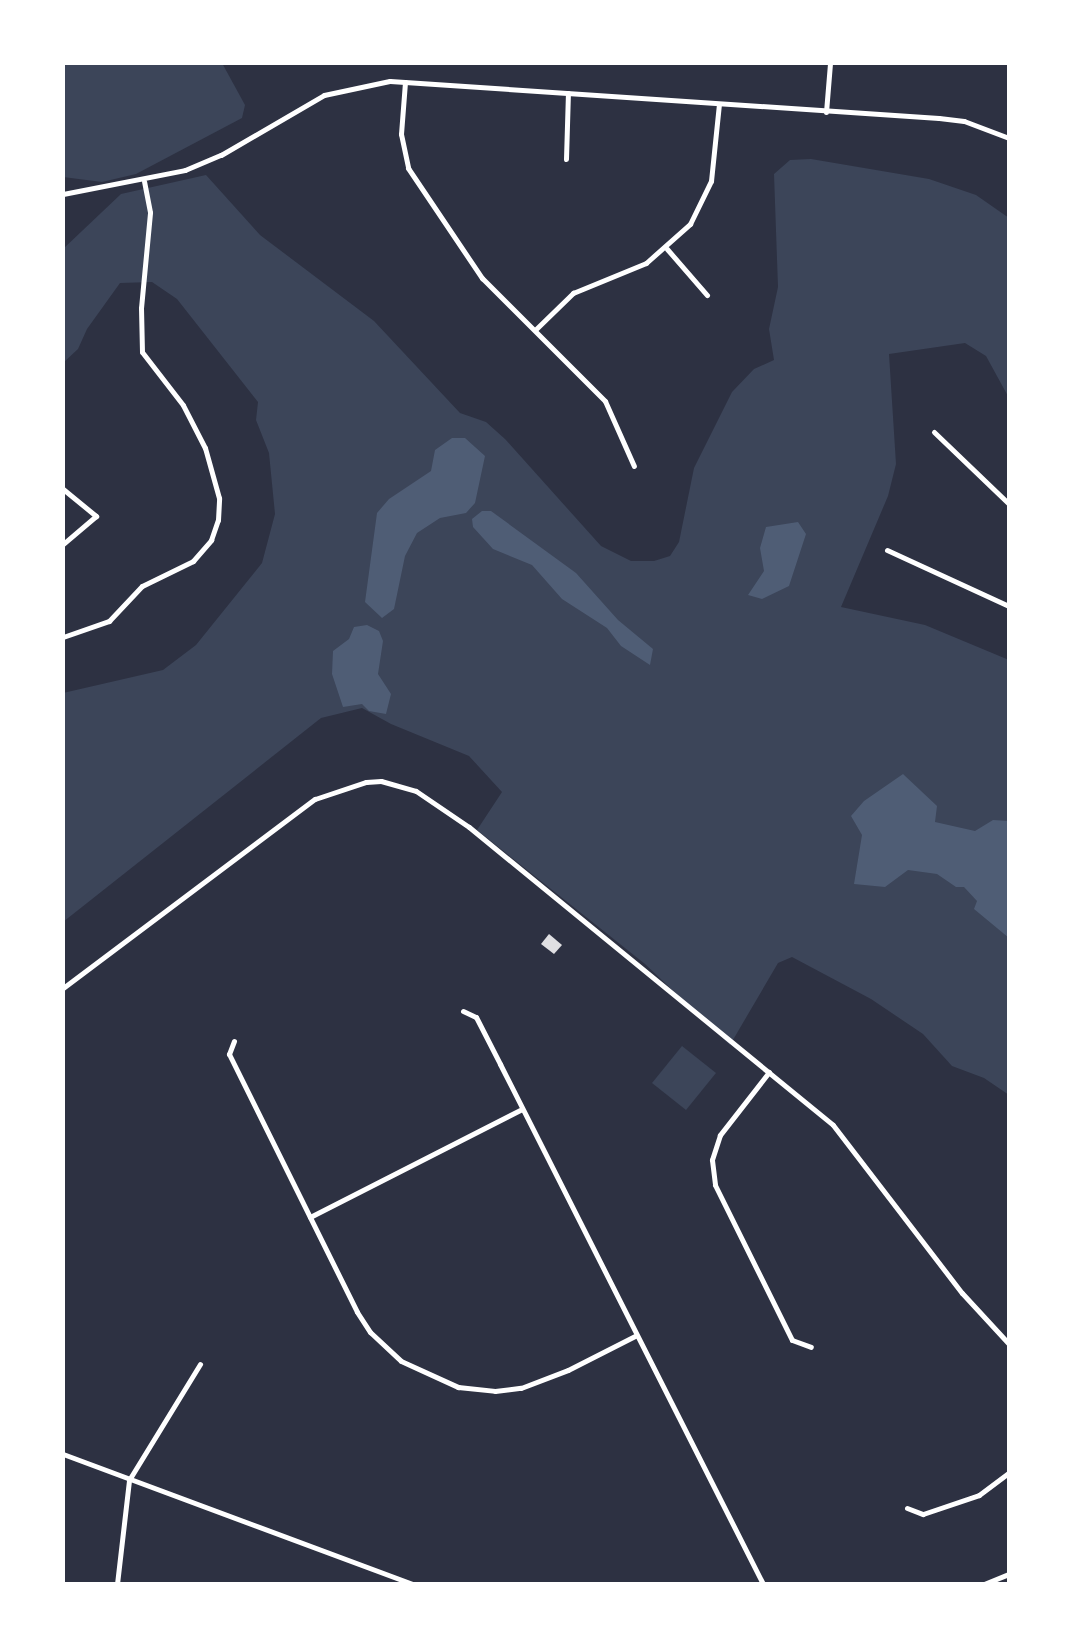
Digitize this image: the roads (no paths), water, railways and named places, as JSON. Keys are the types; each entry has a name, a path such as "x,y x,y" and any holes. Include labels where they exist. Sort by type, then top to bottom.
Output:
{"street":[{"path":"826,112 830,63"},
{"path":"63,194 144,181 221,155 338,89 405,82 964,121 1009,138"},
{"path":"405,82 401,134 408,168 469,263 605,401 635,466"},
{"path":"566,159 568,93"},
{"path":"536,329 573,293 632,270 667,249 690,224 707,194 719,104"},
{"path":"63,637 109,621 142,586 193,561 211,540 218,520 219,498 205,448 183,405 142,352 141,308 150,212 144,181"},
{"path":"667,249 707,295"},
{"path":"934,432 1009,504"},
{"path":"63,489 96,516 63,544"},
{"path":"887,550 1009,606"},
{"path":"63,988 314,799 350,785 381,781 416,791 438,803 833,1125 962,1293 1009,1344"},
{"path":"463,1010 476,1017 762,1584"},
{"path":"234,1041 229,1054 370,1332 401,1361 434,1379 482,1391 521,1388 635,1336"},
{"path":"769,1072 720,1135 712,1160 715,1185 792,1340 811,1347"},
{"path":"310,1217 522,1109"},
{"path":"117,1584 129,1480 200,1363"},
{"path":"63,1454 413,1584"},
{"path":"906,1508 923,1514 979,1495 1009,1472"},
{"path":"984,1584 1009,1574"}]}
